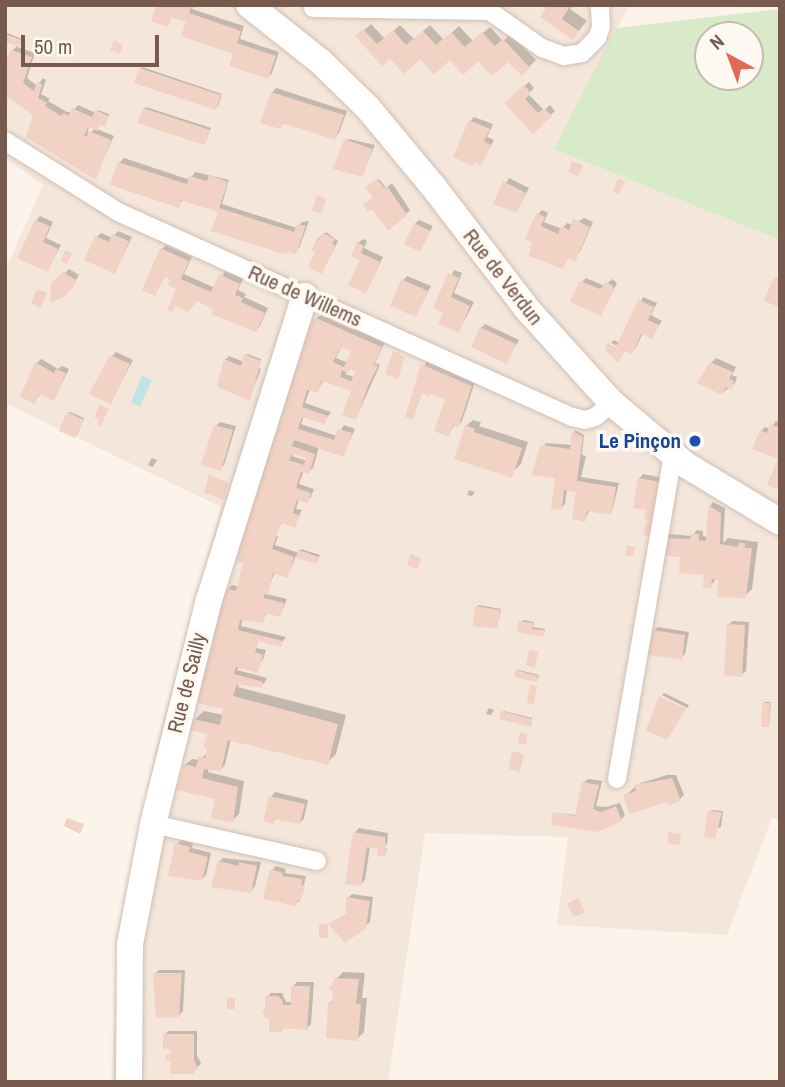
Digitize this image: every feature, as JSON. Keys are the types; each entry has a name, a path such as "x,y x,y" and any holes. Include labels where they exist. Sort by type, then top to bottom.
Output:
{"street":[{"name":"Rue de Verdun","path":"249,5 321,62 368,108 432,185 527,309 612,403 673,456 780,522"},
{"path":"313,8 485,8 542,48 564,56 582,53 597,38 601,27 600,5"},
{"name":"Rue de Willems","path":"5,141 118,212 573,417 585,420 596,417 612,403"},
{"name":"Rue de Sailly","path":"130,1082 130,944 153,824 204,614 305,296"},
{"path":"617,779 673,456"},
{"path":"153,824 317,861"}],"shaded area":[{"path":"5,5 629,5 555,149 780,240 780,818 772,818 727,935 557,925 568,837 425,833 388,1082 112,1082 117,938 157,745 221,507 5,403 5,271 43,185 5,158"}],"green space":[{"path":"780,9 780,240 554,149 616,28"}],"water":[{"path":"142,376 152,380 140,407 131,402"}],"building":[{"path":"156,5 192,5 189,13 241,31 237,43 276,56 268,79 229,66 233,54 181,36 186,22 172,17 168,27 151,21"},
{"path":"542,5 571,5 562,19 579,31 573,40 540,17 546,8"},
{"path":"363,29 377,44 393,30 406,45 423,31 436,45 451,32 465,47 482,32 495,46 503,39 530,68 522,76 508,62 492,76 478,61 463,75 450,60 434,75 420,59 404,74 390,59 382,66 355,36"},
{"path":"5,34 22,40 19,47 5,42"},
{"path":"114,40 123,46 119,54 110,50"},
{"path":"11,50 32,57 23,83 34,91 37,81 42,85 38,98 47,103 45,106 61,116 64,113 68,116 72,108 92,117 95,110 109,116 105,127 100,125 98,131 88,127 84,136 86,137 89,131 111,140 96,180 26,137 33,115 5,95 5,63"},
{"path":"139,68 221,95 216,110 134,83"},
{"path":"524,85 531,93 525,99 538,113 544,108 552,116 533,134 504,103"},
{"path":"271,92 344,115 335,140 283,123 280,129 260,123"},
{"path":"143,108 210,130 205,145 137,123"},
{"path":"469,120 490,129 484,141 491,145 481,166 475,163 473,166 453,157"},
{"path":"344,139 372,149 363,177 333,169"},
{"path":"572,161 583,165 578,176 568,172"},
{"path":"118,162 187,184 189,176 207,181 209,175 228,182 219,208 294,232 296,225 306,225 296,254 288,252 287,255 211,231 218,212 181,200 179,208 110,185"},
{"path":"377,179 384,188 387,186 407,215 388,231 372,209 368,212 363,205 373,197 365,188"},
{"path":"618,179 625,181 619,194 613,191"},
{"path":"503,181 526,193 517,213 493,204"},
{"path":"317,195 326,199 321,214 312,211"},
{"path":"536,213 545,217 541,226 558,234 561,226 569,230 573,219 590,227 575,262 568,258 563,269 529,256 532,242 525,239"},
{"path":"35,220 50,226 43,242 58,249 48,272 17,258"},
{"path":"414,223 430,231 420,252 404,244"},
{"path":"323,233 335,239 332,244 335,245 322,274 308,267 315,252 311,250"},
{"path":"112,234 129,241 115,274 84,260 95,236 109,242"},
{"path":"357,242 364,246 361,253 380,262 366,294 348,285 360,260 351,256"},
{"path":"160,248 189,261 181,279 211,292 219,274 240,284 235,295 243,298 241,302 265,313 256,332 211,314 213,309 197,301 188,312 175,306 172,312 167,310 176,289 168,285 170,279 165,276 155,296 142,290"},
{"path":"65,250 72,253 67,264 61,261"},
{"path":"63,272 76,280 76,284 64,297 50,302 51,283"},
{"path":"448,273 459,278 451,297 470,306 459,333 438,324 443,313 433,308"},
{"path":"774,277 780,279 780,305 777,306 764,301"},
{"path":"401,279 428,291 416,317 390,306"},
{"path":"580,281 600,289 606,282 614,288 601,316 570,302"},
{"path":"37,289 47,293 40,308 31,303"},
{"path":"638,300 654,307 648,320 659,325 652,339 641,334 632,354 624,351 619,363 605,350 608,343 616,347"},
{"path":"316,318 382,347 374,364 378,366 356,420 342,415 351,391 322,381 318,393 307,390 302,407 328,416 325,424 302,417 298,429 334,440 338,429 352,433 344,457 294,440 292,446 315,454 309,474 301,472 296,488 311,493 308,503 297,500 293,513 299,515 295,528 281,523 272,549 294,557 287,578 273,573 268,595 264,594 264,598 284,603 280,617 266,613 263,623 240,620 238,630 283,641 281,647 258,641 255,652 263,655 258,673 236,667 234,674 263,682 262,688 237,684 233,696 338,724 328,765 228,740 221,771 204,769 202,778 238,787 233,823 211,818 215,799 177,790 184,764 196,767 199,756 205,758 207,748 203,747 207,734 190,730 193,719 220,725 223,709 197,703 205,666 226,588 236,591 243,563 234,560 310,321","holes":["341,347 351,351 344,367 333,362","350,369 355,372 351,381 340,377 342,370 348,373","292,454 306,458 304,465 289,460"]},
{"path":"480,327 516,344 507,364 471,347"},
{"path":"393,351 405,357 398,379 385,374"},
{"path":"244,354 261,361 250,401 217,387 224,359 241,366"},
{"path":"110,355 130,364 111,404 89,394"},
{"path":"35,362 54,373 56,369 66,373 54,401 39,394 35,404 20,397"},
{"path":"710,362 733,372 729,379 734,381 731,390 726,387 722,395 697,383"},
{"path":"421,364 472,386 458,428 453,425 449,437 434,431 445,399 430,393 429,397 422,394 413,420 405,417"},
{"path":"100,405 109,409 100,427 97,425 99,419 94,417"},
{"path":"67,412 84,420 75,438 59,431"},
{"path":"770,424 780,428 780,490 767,485 778,459 752,449 760,430 767,433"},
{"path":"214,425 233,430 221,471 201,465"},
{"path":"465,425 475,429 474,432 522,448 512,478 454,459"},
{"path":"572,431 583,437 577,481 616,487 611,515 587,511 585,522 572,519 576,492 564,490 562,510 551,508 555,478 531,475 541,445 570,449"},
{"path":"209,475 229,483 223,500 204,492"},
{"path":"638,478 660,482 651,537 643,535 646,523 650,520 644,519 646,510 633,508"},
{"path":"708,505 721,513 720,544 738,547 738,543 745,543 745,548 752,548 746,598 717,597 718,580 712,579 711,588 703,588 704,575 679,573 680,557 660,556 663,538 690,539 691,534 699,534 699,540 706,541"},
{"path":"627,545 635,547 633,556 625,555"},
{"path":"298,550 319,557 317,564 296,558"},
{"path":"411,554 421,558 418,569 407,565"},
{"path":"475,606 500,610 497,629 473,626"},
{"path":"519,621 533,623 532,629 544,630 543,637 517,632"},
{"path":"727,624 745,625 742,677 724,675"},
{"path":"652,630 685,635 682,660 649,655"},
{"path":"529,650 538,651 535,668 526,665"},
{"path":"515,670 538,676 537,682 514,677"},
{"path":"530,685 537,686 534,704 527,703"},
{"path":"659,696 686,709 667,740 646,730"},
{"path":"762,703 770,703 769,727 761,727"},
{"path":"501,711 532,719 531,727 499,719"},
{"path":"520,732 527,734 526,745 518,743"},
{"path":"512,751 524,754 520,772 509,769"},
{"path":"672,778 681,801 668,805 667,802 629,814 623,795 636,791 634,785"},
{"path":"582,782 599,785 593,809 601,812 616,806 622,821 597,832 551,825 553,812 575,816"},
{"path":"269,796 305,804 300,824 274,819 273,824 263,821"},
{"path":"708,811 722,812 715,839 704,837"},
{"path":"67,818 84,824 80,834 64,826"},
{"path":"353,832 385,837 386,857 377,855 378,849 367,847 361,886 345,884"},
{"path":"668,832 681,834 680,845 668,844"},
{"path":"175,843 190,847 189,852 208,857 202,881 168,876"},
{"path":"218,861 239,866 239,862 257,866 251,893 211,887"},
{"path":"270,869 283,873 282,876 303,879 301,885 305,885 301,901 298,900 296,906 263,899"},
{"path":"346,897 370,901 366,928 345,943 328,924 346,914"},
{"path":"578,898 585,912 574,917 567,904"},
{"path":"328,924 328,938 319,938 319,925"},
{"path":"153,973 182,973 179,1017 156,1018"},
{"path":"335,978 359,979 356,1004 361,1004 358,1041 326,1038 328,1002 332,1003 333,991 329,989"},
{"path":"291,986 310,986 307,1030 282,1028 282,1032 269,1032 269,1018 265,1018 262,1011 265,1008 265,996 278,996 283,1005 291,1005"},
{"path":"227,998 235,998 235,1009 227,1009"},
{"path":"163,1034 194,1034 194,1060 198,1068 193,1074 170,1074 171,1061 166,1061 166,1054 171,1054 171,1049 163,1049"}],"place":[{"name":"Le Pinçon","path":"695,441"}]}
